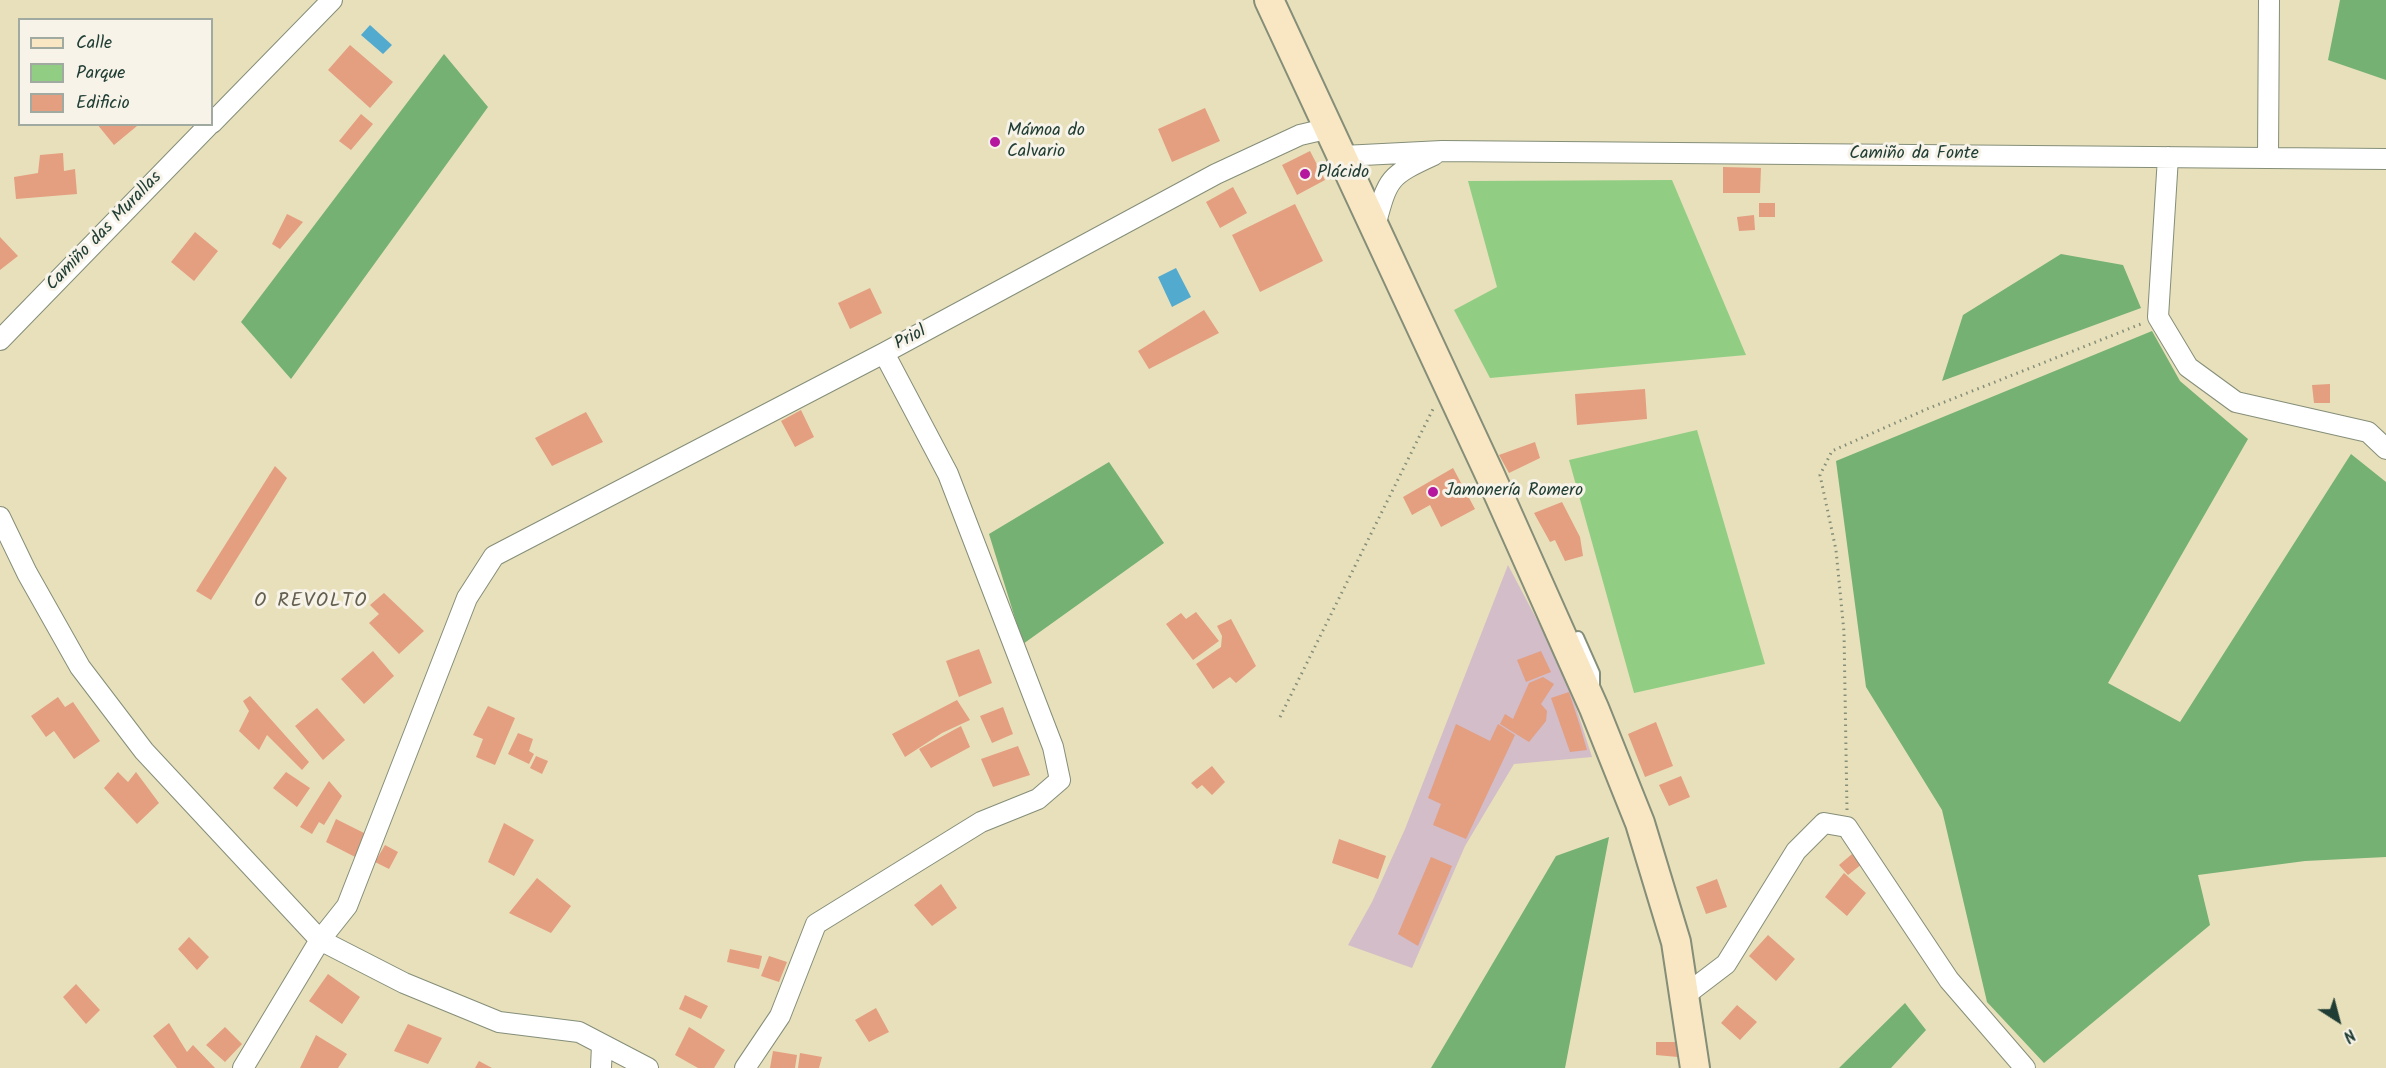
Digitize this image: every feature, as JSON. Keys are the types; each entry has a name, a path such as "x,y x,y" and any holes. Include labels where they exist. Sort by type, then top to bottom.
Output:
{"main road":[{"path":"1269,0 1447,381 1594,708 1640,823 1676,942 1695,1068"}],"street":[{"name":"Camiño das Murallas","path":"213,122 332,0"},
{"path":"2268,157 2269,0"},
{"name":"Camiño das Murallas","path":"0,340 209,126"},
{"name":"Priol","path":"320,940 347,906 468,598 494,556 884,353 1216,174 1300,135 1330,128"},
{"path":"1347,166 1376,179 1442,151"},
{"name":"Camiño da Fonte","path":"1347,166 1442,151 2386,159"},
{"path":"2168,157 2158,317 2188,367 2236,402 2368,432 2386,449"},
{"path":"1375,226 1385,186 1404,169"},
{"path":"745,1068 780,1016 816,924 981,822 1038,799 1060,780 1053,747 948,474 884,353"},
{"path":"0,517 27,573 80,667 144,751 320,940 404,984 499,1022 579,1032 648,1068"},
{"path":"1684,996 1726,964 1796,851 1824,823 1847,827 1949,980 2025,1068"},
{"path":"243,1068 320,940"},
{"path":"601,1068 603,1045"}],"lane":[{"path":"1533,572 1562,608"},
{"path":"1573,627 1594,673 1594,708"}],"path":[{"path":"1847,827 1844,632 1836,550 1820,475 1832,451 1938,404 2158,317"},
{"path":"1280,717 1447,381"}],"shaded area":[{"path":"1508,565 1565,673 1592,757 1514,764 1465,846 1412,968 1348,945 1372,902 1405,829"}],"green space":[{"path":"2340,0 2386,0 2386,80 2328,60"},
{"path":"444,54 488,107 291,379 241,322"},
{"path":"1672,180 1746,355 1490,378 1454,310 1497,287 1468,181"},
{"path":"2061,254 2123,265 2141,308 1942,381 1963,315"},
{"path":"2152,331 2180,381 2248,439 2108,683 2180,722 2351,454 2386,482 2386,857 2305,861 2198,875 2210,925 2044,1063 1987,1002 1942,810 1866,687 1836,461"},
{"path":"1697,430 1765,664 1634,693 1569,460"},
{"path":"1109,462 1164,543 1023,644 989,534"},
{"path":"1609,837 1565,1068 1431,1068 1556,856"},
{"path":"1905,1003 1926,1030 1891,1068 1839,1068"}],"water":[{"path":"370,25 392,45 383,54 361,35"},
{"path":"1176,268 1191,297 1172,307 1158,277"}],"building":[{"path":"350,45 393,82 370,108 328,70"},
{"path":"1205,108 1220,141 1172,162 1158,129"},
{"path":"361,114 373,124 351,150 339,141"},
{"path":"99,126 137,126 114,145"},
{"path":"1310,151 1325,180 1297,195 1282,165"},
{"path":"63,153 64,171 75,169 77,194 16,199 14,177 38,173 40,155"},
{"path":"1723,167 1761,168 1760,193 1723,193"},
{"path":"1233,187 1247,213 1220,228 1206,202"},
{"path":"1759,203 1775,203 1775,217 1759,217"},
{"path":"1295,204 1323,261 1260,292 1232,235"},
{"path":"287,214 303,222 280,249 272,244"},
{"path":"1754,215 1755,230 1739,231 1737,217"},
{"path":"195,232 218,251 194,281 171,262"},
{"path":"0,237 18,256 0,270"},
{"path":"870,288 882,313 850,329 838,303"},
{"path":"1204,310 1219,333 1149,369 1138,351"},
{"path":"2330,384 2330,403 2314,403 2312,385"},
{"path":"1645,389 1647,419 1577,425 1575,394"},
{"path":"801,410 814,437 795,447 781,421"},
{"path":"586,412 603,442 552,466 535,438"},
{"path":"1535,442 1540,458 1509,473 1499,455"},
{"path":"275,466 287,478 211,600 196,591"},
{"path":"1453,468 1475,509 1441,527 1430,505 1412,515 1403,497"},
{"path":"1562,502 1580,537 1583,556 1565,561 1555,540 1550,542 1534,513"},
{"path":"384,593 424,631 399,654 369,623 379,614 370,605"},
{"path":"1196,612 1219,641 1193,660 1166,624 1181,613 1186,619"},
{"path":"1231,619 1256,666 1236,683 1230,677 1213,689 1196,664 1221,647 1222,636 1217,626"},
{"path":"979,649 992,683 959,697 946,661"},
{"path":"373,651 394,676 364,704 341,679"},
{"path":"1541,651 1551,672 1526,682 1517,660"},
{"path":"1543,677 1554,684 1541,704 1547,711 1546,721 1529,742 1500,724 1505,714 1513,719 1529,683"},
{"path":"1569,692 1587,750 1570,752 1551,698"},
{"path":"250,696 309,762 302,770 267,735 259,750 239,731 249,711 243,701"},
{"path":"58,697 65,707 73,702 100,741 74,759 54,731 46,737 31,716"},
{"path":"957,700 970,720 942,733 905,757 892,734"},
{"path":"488,706 515,718 495,765 476,757 483,739 473,735"},
{"path":"1003,707 1013,734 992,743 980,716"},
{"path":"317,708 345,740 323,760 295,726"},
{"path":"1656,722 1673,766 1645,777 1628,734"},
{"path":"1456,724 1490,741 1498,724 1515,735 1466,839 1433,825 1441,804 1428,798"},
{"path":"961,726 970,747 931,768 919,749"},
{"path":"518,733 533,739 529,751 534,754 529,764 508,754"},
{"path":"1018,746 1030,775 993,787 981,759"},
{"path":"536,756 548,761 542,774 530,768"},
{"path":"1212,766 1225,782 1212,795 1202,785 1197,789 1191,783"},
{"path":"118,772 128,782 136,772 159,803 137,824 104,788"},
{"path":"286,772 310,788 297,807 273,788"},
{"path":"1681,776 1690,797 1669,806 1659,785"},
{"path":"329,781 342,796 324,825 319,822 312,834 300,827"},
{"path":"336,819 370,836 361,860 326,842"},
{"path":"504,823 534,840 514,876 488,862"},
{"path":"1339,839 1386,856 1378,879 1332,863"},
{"path":"385,845 398,852 389,869 375,862"},
{"path":"1852,854 1862,864 1848,875 1839,865"},
{"path":"1431,857 1452,866 1418,946 1398,934"},
{"path":"1844,873 1866,893 1847,916 1825,897"},
{"path":"537,878 571,906 551,933 509,913"},
{"path":"1717,879 1727,907 1706,914 1696,887"},
{"path":"941,884 957,908 932,926 914,905"},
{"path":"1768,935 1795,959 1776,981 1749,956"},
{"path":"189,937 209,957 197,970 178,949"},
{"path":"730,949 762,956 759,969 727,962"},
{"path":"769,956 787,962 779,982 761,976"},
{"path":"328,974 360,997 342,1024 309,1001"},
{"path":"76,984 100,1010 86,1024 63,997"},
{"path":"685,995 708,1006 701,1019 679,1009"},
{"path":"1737,1005 1757,1022 1740,1040 1721,1023"},
{"path":"876,1008 889,1032 869,1042 855,1020"},
{"path":"169,1023 187,1052 193,1045 215,1068 177,1068 153,1036"},
{"path":"408,1024 442,1038 428,1064 394,1051"},
{"path":"225,1027 242,1044 225,1062 206,1045"},
{"path":"689,1027 725,1050 714,1068 698,1068 675,1055"},
{"path":"316,1035 347,1054 338,1068 300,1068"},
{"path":"1656,1042 1677,1042 1678,1057 1656,1055"},
{"path":"773,1051 797,1055 795,1068 770,1068"},
{"path":"800,1053 822,1057 819,1068 798,1068"},
{"path":"479,1061 492,1068 475,1068"}],"place":[{"name":"Mámoa do Calvario","path":"995,142"},
{"name":"Plácido","path":"1305,174"},
{"name":"Jamonería Romero","path":"1433,492"}],"district":[{"name":"O REVOLTO","path":"311,603"}]}
